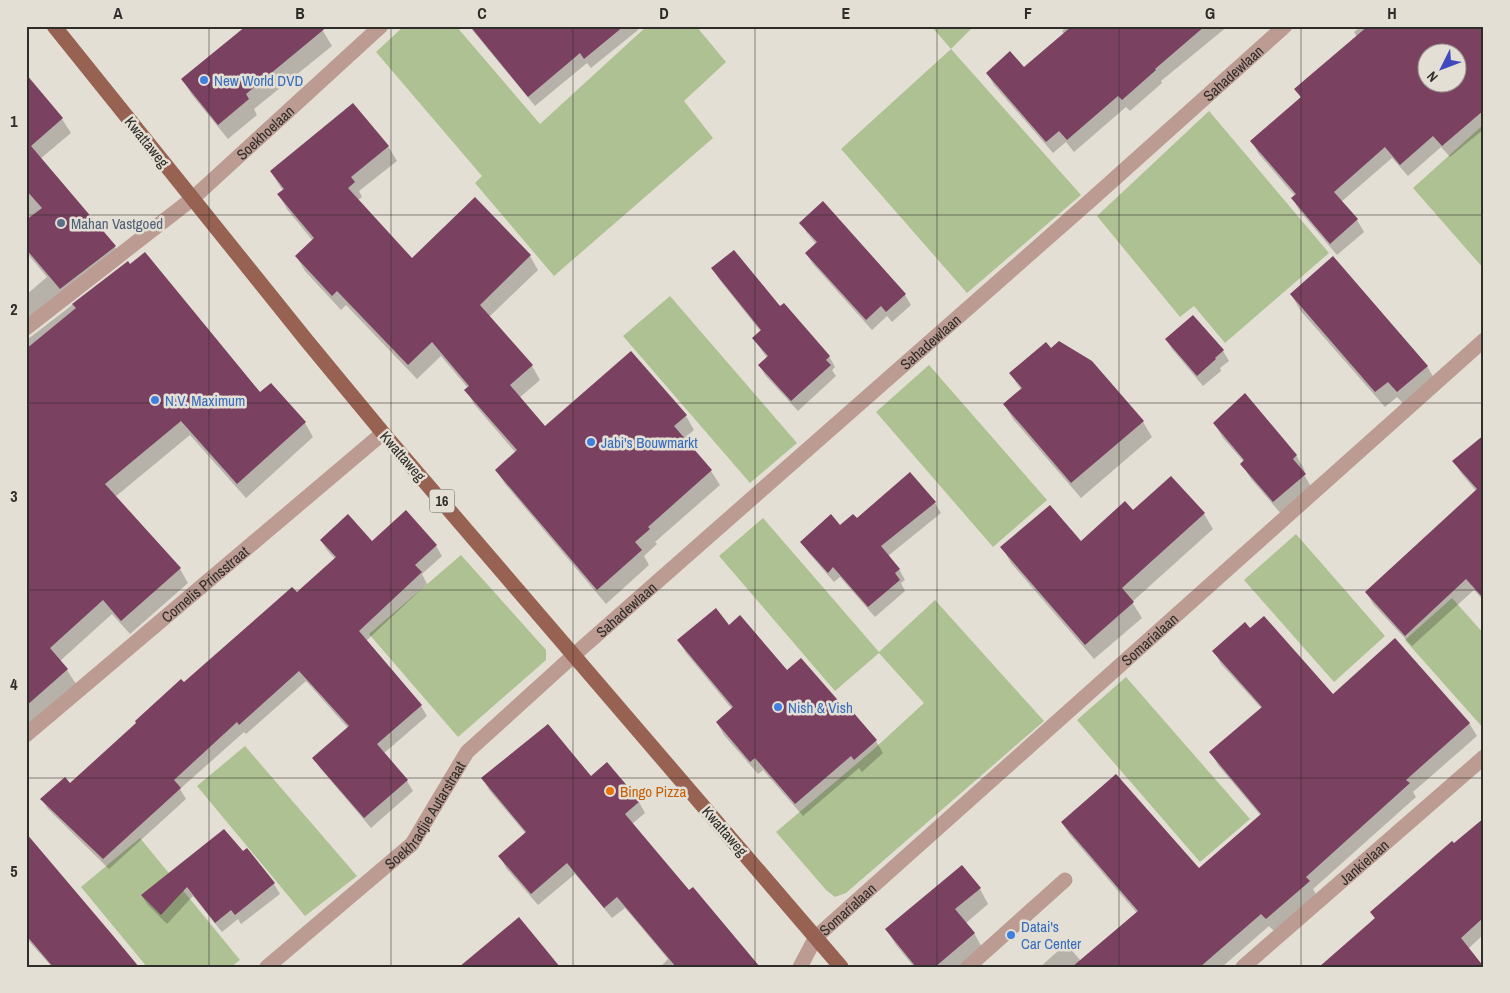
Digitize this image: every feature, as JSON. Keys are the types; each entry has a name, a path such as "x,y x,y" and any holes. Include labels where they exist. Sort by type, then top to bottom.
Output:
{"main road":[{"name":"Kwattaweg","path":"54,26 383,433 841,967"}],"street":[{"name":"Soekhoelaan","path":"26,328 192,199 381,26"},
{"name":"Sahadewlaan","path":"574,655 1100,192 1285,26"},
{"name":"Somarialaan","path":"816,937 1484,340"},
{"name":"Cornelis Prinsstraat","path":"26,735 383,433"},
{"name":"Soekhradjie Autarstraat","path":"267,967 412,844 467,752 574,655"},
{"name":"Jankielaan","path":"1243,967 1484,756"},
{"path":"968,967 1065,880"},
{"path":"800,967 816,937"}],"green space":[{"path":"404,26 456,26 540,124 647,26 696,26 726,62 684,101 713,138 554,276 475,183 482,176 376,52"},
{"path":"931,26 974,26 951,49"},
{"path":"951,49 1081,195 967,293 841,149"},
{"path":"1209,111 1329,253 1225,343 1194,306 1180,317 1097,216"},
{"path":"1484,124 1484,269 1413,188"},
{"path":"670,296 797,443 750,483 623,336"},
{"path":"929,365 1047,500 993,547 876,412"},
{"path":"763,518 879,652 935,600 1044,721 846,893 835,897 826,890 776,832 874,749 924,703 879,653 835,691 719,556"},
{"path":"1296,534 1385,636 1334,682 1244,580"},
{"path":"461,555 546,650 546,660 458,737 369,634"},
{"path":"1452,598 1484,634 1484,729 1405,640"},
{"path":"1126,677 1250,819 1200,862 1077,720"},
{"path":"245,746 357,876 305,916 197,786"},
{"path":"140,838 240,960 231,967 147,967 81,887"}],"building":[{"path":"246,26 328,26 246,94 249,99 218,125 181,79"},
{"path":"470,26 624,26 584,59 580,53 528,97"},
{"path":"1072,26 1205,26 1122,100 1118,96 1067,140 1059,131 1046,142 986,73 1010,51 1024,67"},
{"path":"1368,26 1484,26 1484,110 1442,146 1433,136 1400,165 1385,147 1334,192 1358,219 1330,244 1291,198 1296,194 1250,141 1301,97 1294,89"},
{"path":"26,74 63,118 31,146 116,246 60,289 26,249 26,220 42,208 26,190"},
{"path":"353,103 389,146 351,177 355,182 348,188 412,258 475,197 531,255 480,305 533,365 510,385 545,426 631,351 687,415 674,426 712,470 648,527 650,529 635,542 642,550 597,590 495,470 517,450 464,390 469,386 432,342 408,365 337,291 332,296 295,256 314,238 277,194 284,189 270,171"},
{"path":"823,201 906,294 886,312 881,306 866,320 805,253 817,242 799,223"},
{"path":"734,250 780,306 784,303 830,356 826,360 831,365 791,401 758,365 768,356 752,338 761,330 711,268"},
{"path":"145,252 260,392 271,383 306,422 237,484 181,421 105,484 181,568 121,621 103,600 50,648 68,669 26,706 26,349 76,308 72,304 128,261 130,264"},
{"path":"1333,256 1428,366 1397,392 1388,382 1375,392 1290,294"},
{"path":"1193,315 1224,350 1197,376 1165,339"},
{"path":"1059,341 1092,361 1144,421 1071,483 1003,404 1022,388 1009,373 1046,342 1051,348"},
{"path":"1245,393 1297,455 1293,459 1306,474 1273,502 1240,464 1244,460 1213,423"},
{"path":"1484,435 1484,599 1466,579 1405,636 1365,592 1477,489 1452,461"},
{"path":"910,472 936,502 881,546 900,569 895,573 900,580 868,607 833,567 828,573 800,542 831,514 840,525 853,514 857,518"},
{"path":"1171,476 1205,513 1122,588 1134,602 1085,645 1000,547 1050,505 1081,541 1125,501 1133,510"},
{"path":"406,510 437,545 415,565 422,572 359,631 422,705 377,744 408,780 364,818 312,758 349,726 299,671 239,725 237,722 174,780 181,788 103,859 40,799 65,777 70,783 181,679 184,682 292,587 297,592 336,557 320,540 348,514 372,541"},
{"path":"716,608 729,625 740,615 787,670 801,658 843,706 846,704 877,740 854,760 851,756 795,804 755,758 750,762 716,722 733,707 677,640"},
{"path":"1264,616 1333,694 1395,638 1470,723 1406,780 1410,783 1306,877 1310,881 1266,919 1261,914 1200,967 1072,967 1138,911 1061,822 1116,774 1199,868 1261,814 1209,752 1262,707 1212,651 1245,622 1250,628"},
{"path":"548,724 591,776 607,762 640,801 625,814 689,890 693,887 760,967 676,967 617,897 604,908 567,863 531,894 498,856 526,832 481,778"},
{"path":"1484,818 1484,917 1461,938 1484,967 1319,967 1375,918 1370,912 1452,841 1454,843"},
{"path":"224,829 243,851 247,848 275,883 235,915 231,910 215,923 187,887 161,915 141,895"},
{"path":"26,833 139,967 53,967 26,935"},
{"path":"962,865 981,888 955,909 975,933 935,967 916,967 885,929"},
{"path":"519,917 560,967 459,967"}],"place":[{"name":"New World DVD","path":"204,80"},
{"name":"Mahan Vastgoed","path":"61,223"},
{"name":"N.V. Maximum","path":"155,400"},
{"name":"Jabi's Bouwmarkt","path":"591,442"},
{"name":"Nish & Vish","path":"778,707"},
{"name":"Bingo Pizza","path":"610,791"},
{"name":"Datai's Car Center","path":"1011,935"}]}
